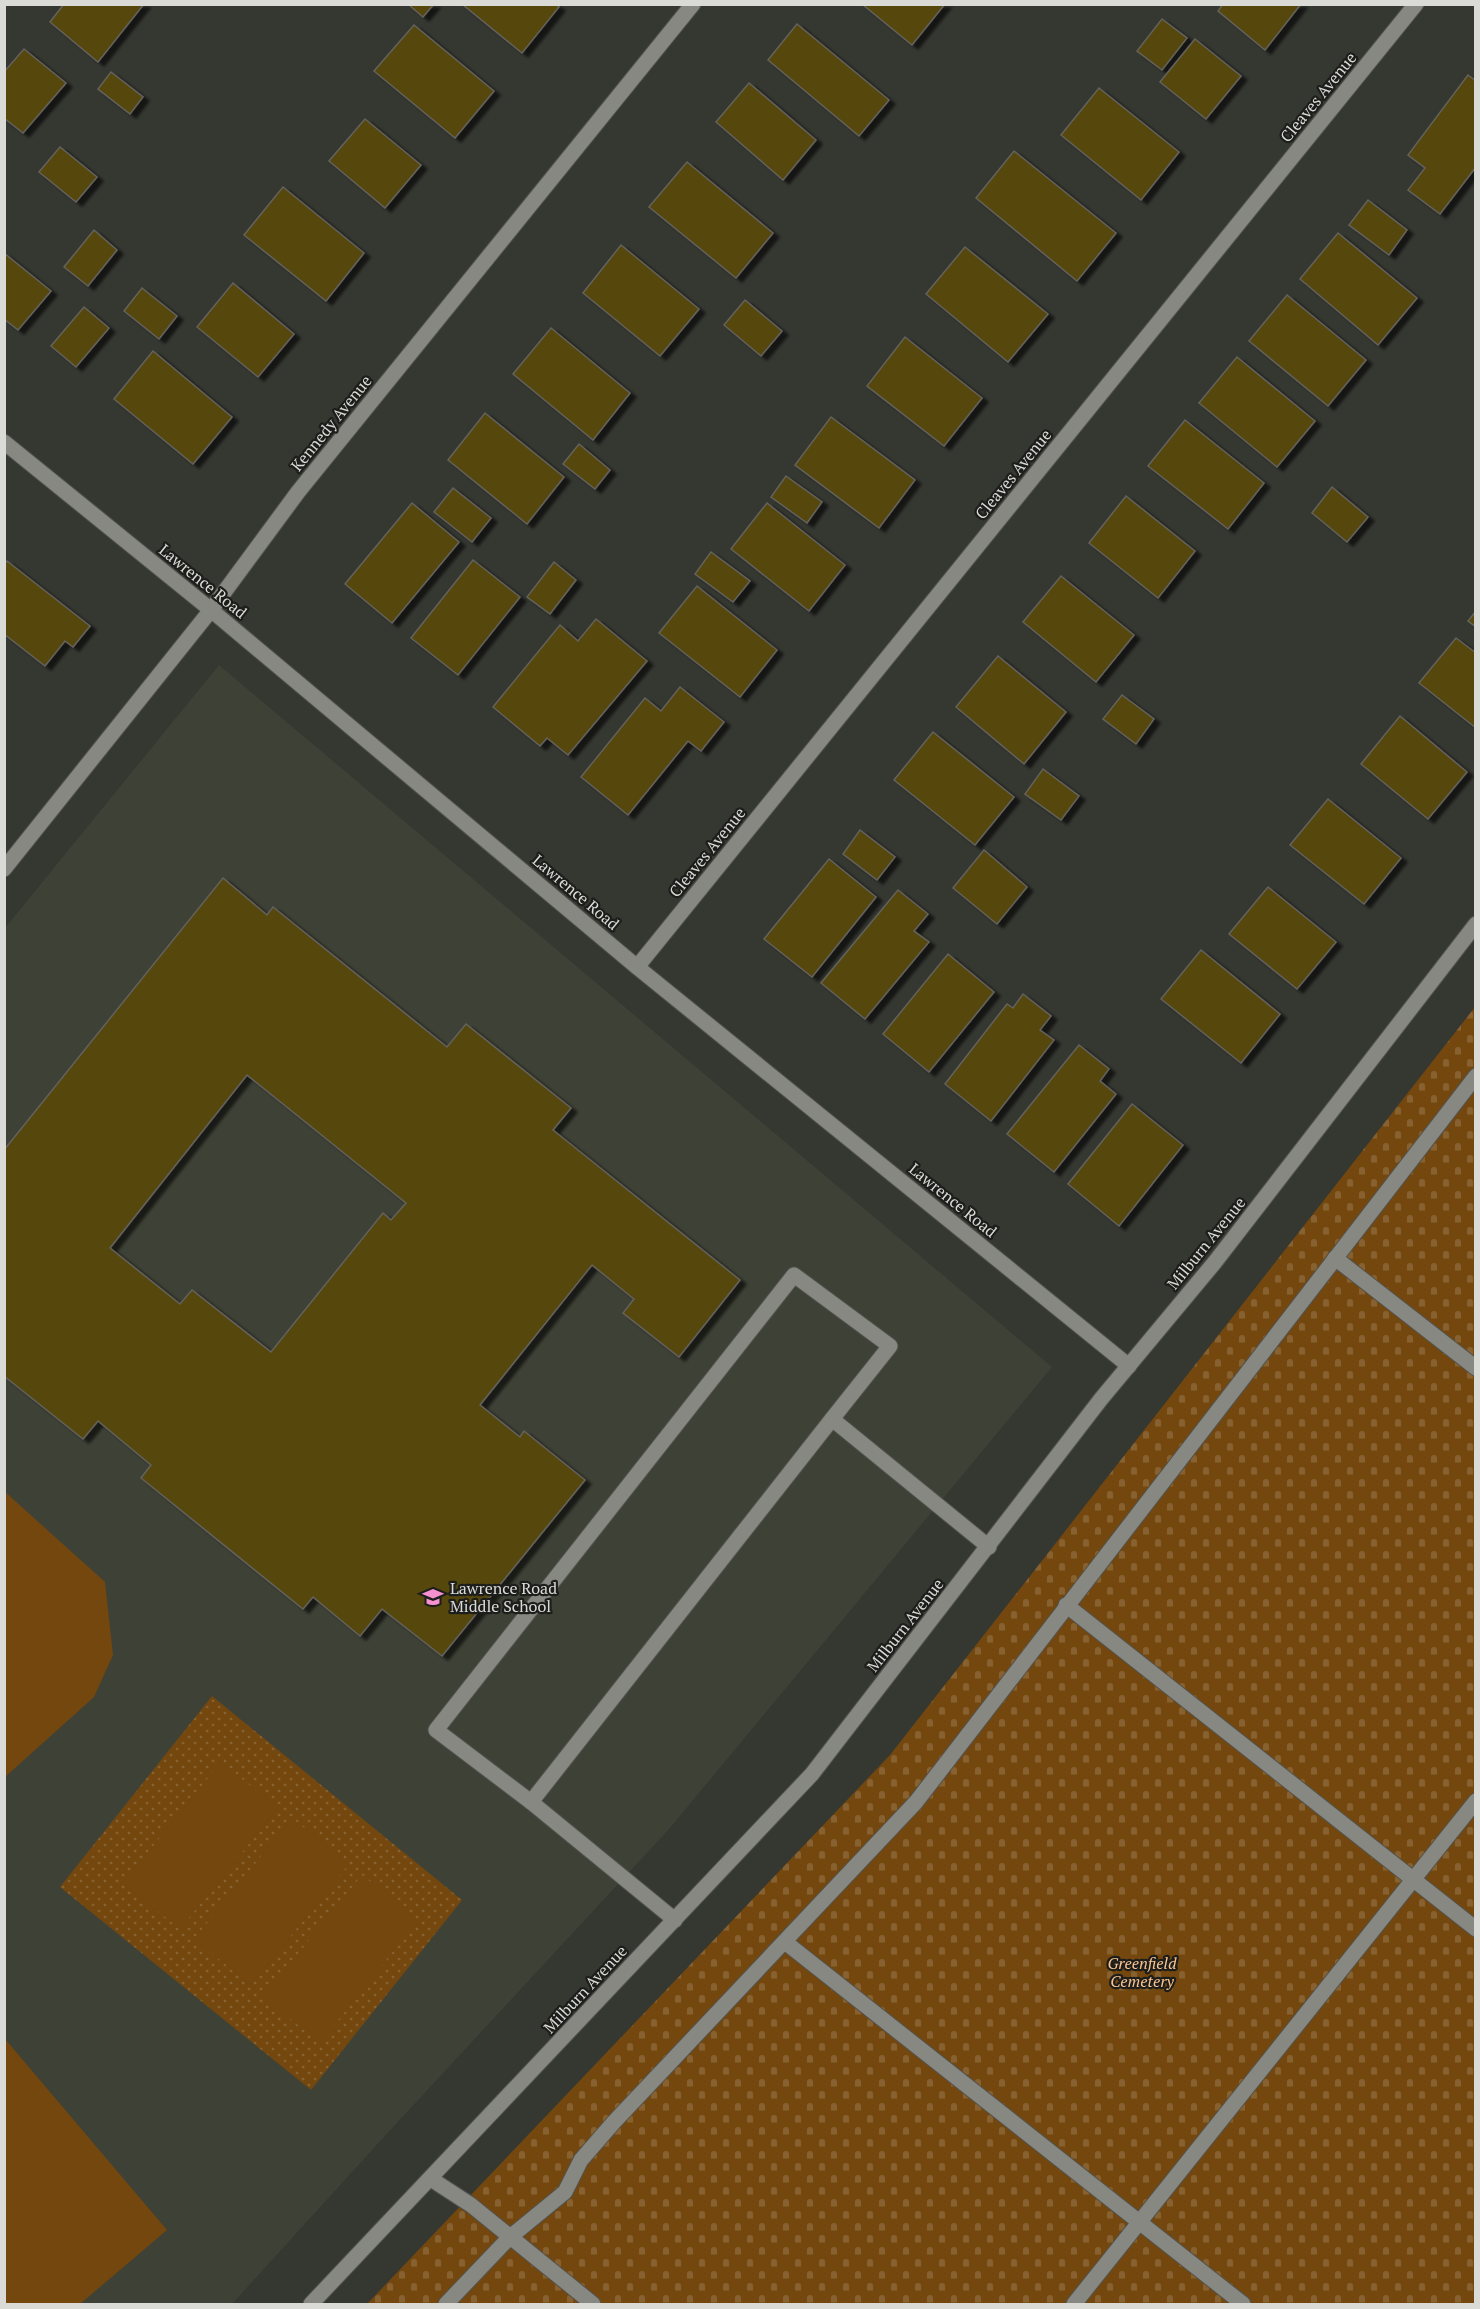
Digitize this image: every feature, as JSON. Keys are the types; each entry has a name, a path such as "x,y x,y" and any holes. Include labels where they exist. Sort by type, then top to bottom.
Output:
{"street":[{"name":"Kennedy Avenue","path":"4,869 211,610 298,492 693,4"},
{"name":"Cleaves Avenue","path":"637,967 1416,4"},
{"name":"Lawrence Road","path":"4,442 211,610 637,967 1129,1366"},
{"name":"Milburn Avenue","path":"311,2304 812,1774 1101,1399 1215,1262 1476,924"},
{"path":"447,2304 509,2238 565,2192 581,2160 614,2122 916,1802 1476,1076"},
{"path":"1335,1258 1476,1368"},
{"path":"531,1802 890,1347 794,1275 436,1730 531,1802 675,1920"},
{"path":"832,1419 989,1547"},
{"path":"1066,1605 1476,1929"},
{"path":"1074,2304 1476,1801"},
{"path":"785,1942 1243,2304"},
{"path":"431,2179 471,2205 593,2304"}],"shaded area":[{"name":"Lawrence Road Middle School","path":"219,665 1052,1367 670,1828 232,2304 5,2304 5,928"}],"green space":[{"name":"Greenfield Cemetery","path":"1475,1007 1475,2304 367,2304 890,1755"},
{"path":"4,1491 105,1582 113,1655 94,1697 5,1777"},
{"path":"212,1696 462,1900 311,2090 60,1887"},
{"path":"221,1762 278,1808 180,1929 123,1883"},
{"path":"292,1818 349,1864 251,1985 194,1939"},
{"path":"362,1875 418,1920 320,2043 263,1997"},
{"path":"5,2039 167,2230 80,2304 5,2304"}],"building":[{"path":"64,4 144,4 98,62 50,22"},
{"path":"408,4 434,4 423,17"},
{"path":"462,4 555,4 559,7 522,53"},
{"path":"862,4 945,4 912,45"},
{"path":"1223,4 1301,4 1265,50 1218,11"},
{"path":"1162,19 1187,38 1162,70 1137,51"},
{"path":"797,24 889,100 859,136 768,60"},
{"path":"414,25 494,91 455,138 374,71"},
{"path":"1195,39 1241,76 1206,119 1160,82"},
{"path":"24,49 66,83 23,133 4,118 4,72"},
{"path":"111,72 143,97 130,114 98,89"},
{"path":"1468,75 1476,81 1476,167 1440,214 1408,190 1425,168 1408,155"},
{"path":"749,83 816,140 783,180 716,122"},
{"path":"1099,88 1179,152 1141,200 1061,135"},
{"path":"365,119 421,165 385,208 329,161"},
{"path":"60,147 97,177 76,202 39,172"},
{"path":"1014,151 1116,233 1077,281 976,198"},
{"path":"687,162 773,233 736,278 649,207"},
{"path":"283,187 364,253 326,301 244,235"},
{"path":"1368,200 1407,230 1389,255 1349,225"},
{"path":"94,230 117,250 88,286 64,267"},
{"path":"1338,233 1417,298 1378,345 1300,279"},
{"path":"621,245 699,309 660,356 583,293"},
{"path":"965,247 1048,314 1008,362 926,294"},
{"path":"4,253 51,291 18,330 4,319"},
{"path":"233,283 294,334 258,377 197,327"},
{"path":"142,288 177,316 159,339 124,311"},
{"path":"1287,295 1366,360 1328,406 1249,341"},
{"path":"745,300 782,331 761,356 724,325"},
{"path":"84,307 109,328 76,367 51,346"},
{"path":"551,328 630,393 593,440 513,374"},
{"path":"905,337 982,398 944,446 867,386"},
{"path":"153,351 232,417 193,464 114,399"},
{"path":"1237,357 1315,421 1277,467 1199,403"},
{"path":"485,413 564,477 527,524 448,460"},
{"path":"831,417 915,480 879,528 795,465"},
{"path":"1185,420 1264,483 1228,529 1148,466"},
{"path":"579,444 610,470 595,489 563,464"},
{"path":"786,476 822,502 807,523 771,497"},
{"path":"1332,487 1368,517 1347,542 1312,513"},
{"path":"453,488 491,518 472,542 434,512"},
{"path":"1126,496 1195,551 1158,598 1089,543"},
{"path":"412,503 459,542 392,623 345,584"},
{"path":"767,503 845,565 809,611 731,549"},
{"path":"711,552 750,581 733,602 695,574"},
{"path":"473,560 520,597 458,675 411,638"},
{"path":"7,561 90,626 73,647 65,641 45,666 4,634 4,565"},
{"path":"554,562 576,580 550,614 527,597"},
{"path":"1061,576 1134,635 1096,682 1023,622"},
{"path":"697,586 777,650 740,697 659,633"},
{"path":"1476,611 1476,627 1468,621"},
{"path":"596,619 647,661 568,755 547,738 540,746 493,707 560,625 578,641"},
{"path":"1456,638 1476,653 1476,728 1419,683"},
{"path":"998,656 1066,712 1024,764 956,707"},
{"path":"680,687 724,722 701,751 688,741 628,815 581,777 645,698 661,711"},
{"path":"1122,695 1154,719 1136,744 1103,719"},
{"path":"1400,716 1467,772 1428,819 1361,764"},
{"path":"933,732 1014,797 975,845 894,780"},
{"path":"1043,769 1079,796 1061,820 1025,794"},
{"path":"1328,799 1401,858 1364,904 1290,845"},
{"path":"860,830 895,857 877,880 843,854"},
{"path":"984,850 1027,887 997,924 953,888"},
{"path":"829,859 876,897 812,977 764,939"},
{"path":"223,878 267,915 273,907 447,1047 466,1024 571,1108 553,1130 740,1280 679,1357 623,1313 634,1299 592,1265 480,1405 520,1437 524,1431 585,1480 442,1656 382,1609 360,1636 313,1597 303,1609 141,1478 151,1465 98,1421 83,1439 4,1376 4,1150","holes":["247,1075 406,1203 391,1220 383,1213 271,1352 192,1290 180,1304 110,1248"]},
{"path":"1268,887 1336,942 1297,989 1229,934"},
{"path":"898,890 928,914 914,931 929,942 865,1019 821,983"},
{"path":"1201,950 1280,1014 1241,1063 1161,999"},
{"path":"948,954 994,992 929,1072 883,1034"},
{"path":"1023,994 1051,1016 1040,1030 1054,1040 991,1121 945,1084 1007,1004 1013,1008"},
{"path":"1079,1045 1109,1069 1100,1081 1116,1094 1054,1172 1007,1134"},
{"path":"1132,1104 1183,1145 1119,1226 1068,1184"}],"place":[{"name":"Lawrence Road Middle School","path":"433,1597"}]}
